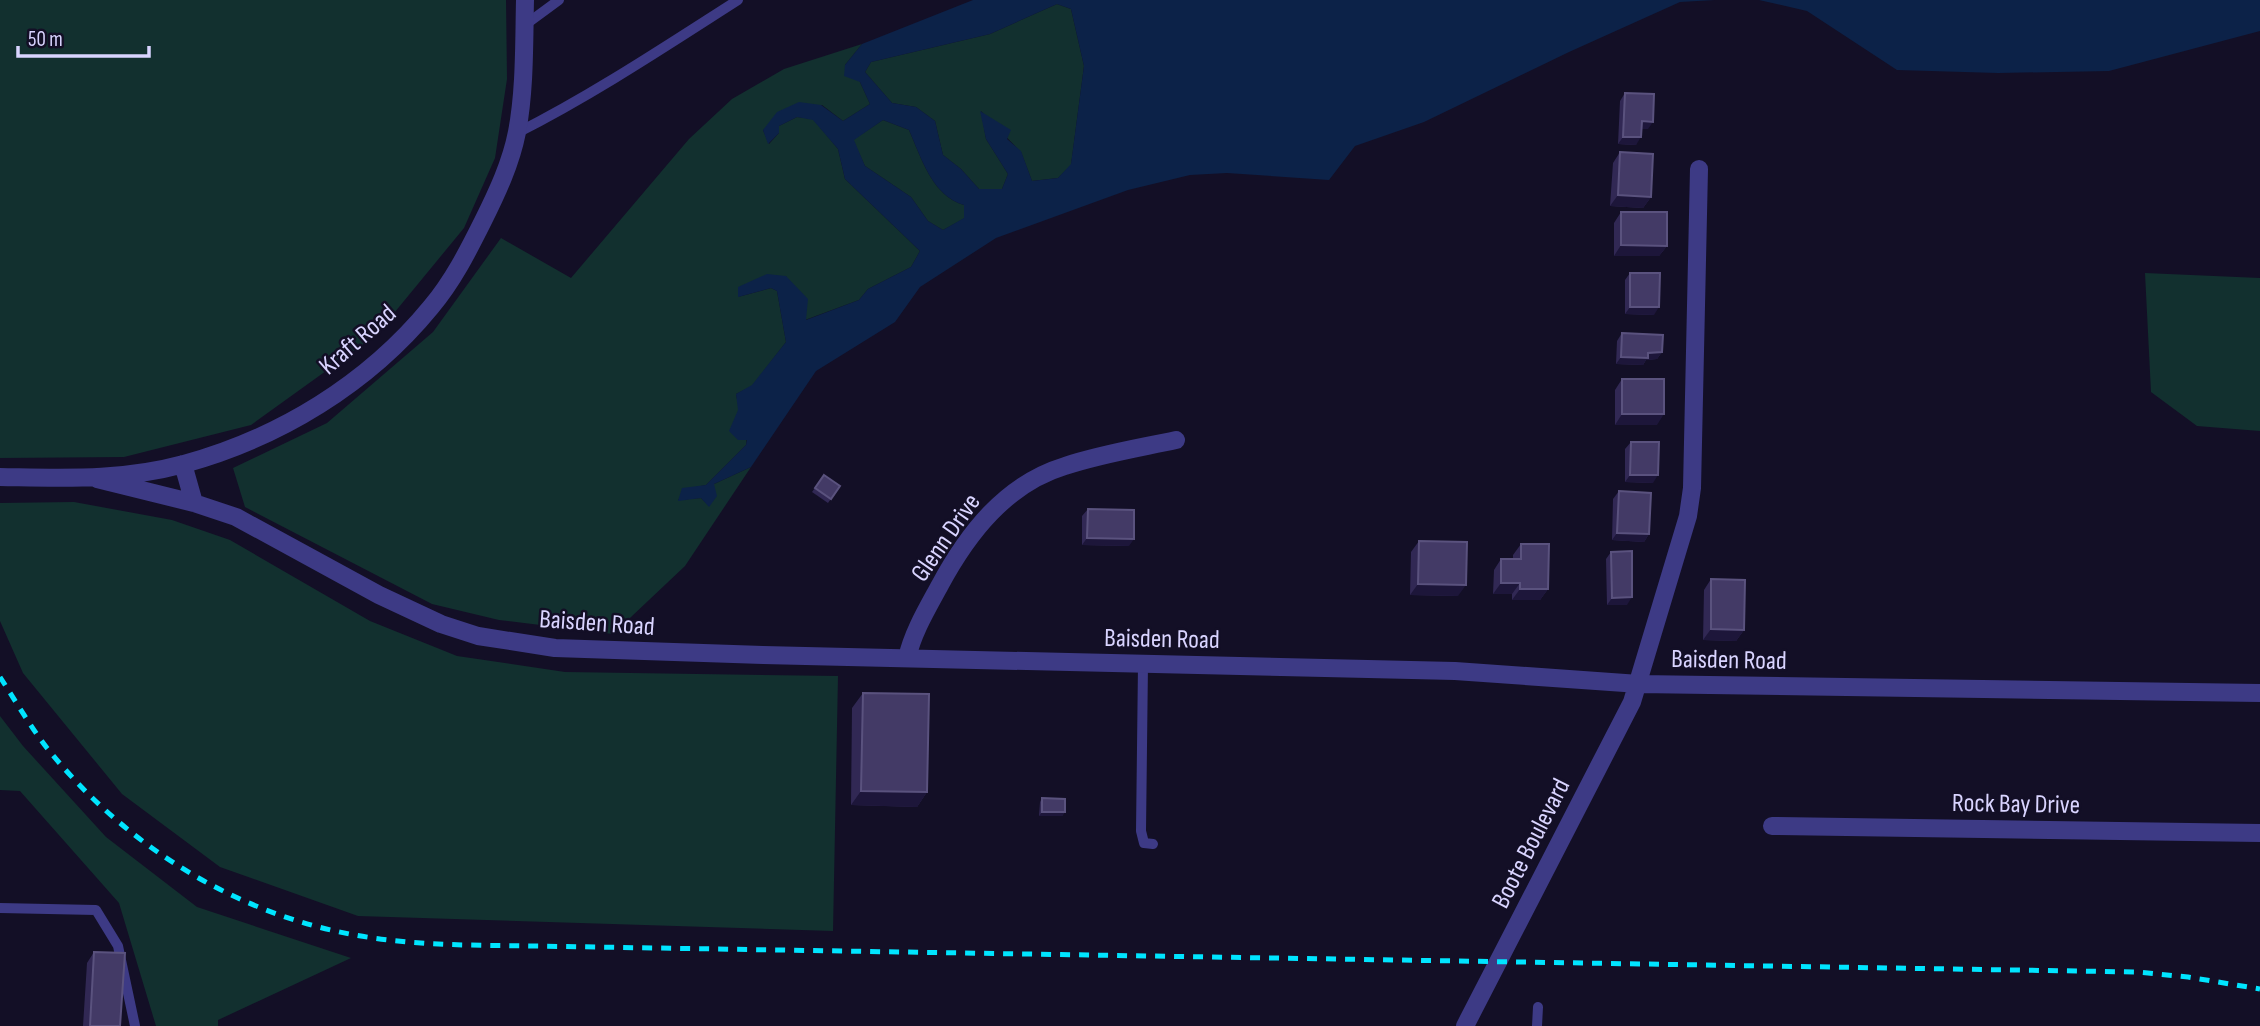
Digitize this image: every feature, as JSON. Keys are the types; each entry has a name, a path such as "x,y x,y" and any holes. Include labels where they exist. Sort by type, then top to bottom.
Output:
{"street":[{"name":"Kraft Road","path":"0,477 97,479 183,464 240,446 309,413 399,343 432,306 464,259 504,177 517,133 525,0"},
{"name":"Boote Boulevard","path":"1465,1026 1626,715 1639,684 1688,516 1692,488 1699,169"},
{"name":"Glenn Drive","path":"907,658 911,638 951,565 982,521 1022,485 1066,466 1176,440"},
{"path":"183,464 194,503"},
{"name":"Baisden Road","path":"97,479 194,503 236,517 411,611 478,636 555,648 1455,671 1639,684 2260,694"},
{"name":"Rock Bay Drive","path":"1772,826 2260,833"}],"lane":[{"path":"525,26 559,0"},
{"path":"517,133 633,66 738,0"},
{"path":"1143,664 1140,831 1144,843 1153,844"},
{"path":"0,908 96,910 118,946 135,1026"},
{"path":"1536,1026 1538,1007"}],"green space":[{"path":"0,0 506,0 507,79 495,158 464,228 376,335 251,425 124,457 0,458"},
{"path":"1057,4 1071,9 1084,66 1071,165 1058,178 1032,181 1021,152 981,111 986,139 1008,174 1002,189 979,189 961,169 943,155 935,121 916,107 892,103 865,72 871,62 990,34"},
{"path":"862,44 845,65 860,82 870,104 843,121 822,105 763,130 769,144 779,133 779,126 797,117 813,119 838,149 845,179 920,251 911,267 868,289 859,300 805,320 786,276 738,297 771,288 777,291 786,342 752,386 736,394 746,434 746,445 706,485 691,488 678,500 701,498 709,506 714,484 751,467 685,566 613,634 499,620 432,604 245,507 233,468 327,423 433,332 501,238 571,278 689,139 732,99 784,69"},
{"path":"883,120 909,130 929,174 944,193 964,205 965,218 943,230 928,221 911,197 865,166 853,140"},
{"path":"2145,273 2260,278 2260,431 2197,426 2151,392"},
{"path":"74,502 172,520 230,540 370,621 457,656 565,672 838,676 833,931 358,916 220,867 122,794 23,673 0,621 0,503"},
{"path":"0,716 23,746 106,837 197,907 351,958 218,1020 218,1026 156,1026 119,903 20,791 0,790"}],"water":[{"path":"973,0 1715,0 1680,2 1424,122 1355,146 1329,180 1227,173 1190,175 1128,190 996,238 920,287 895,322 816,371 751,467 714,484 717,496 709,507 701,498 678,501 682,488 706,485 746,445 747,440 738,440 729,431 738,410 736,394 752,385 786,342 777,291 771,288 738,297 738,287 767,274 786,276 808,299 806,320 859,300 868,289 911,267 920,251 845,179 838,149 813,120 797,117 779,126 779,133 768,144 763,130 777,112 799,102 821,105 843,121 870,104 860,82 844,76 845,65 862,44","holes":["1057,4 1071,9 1084,66 1071,164 1058,178 1032,181 1021,151 1007,139 1011,130 980,111 986,139 1008,174 1002,189 979,189 961,169 943,155 935,121 916,107 892,103 865,72 871,62 990,34","883,120 909,130 923,163 936,184 953,200 964,205 964,218 943,230 928,221 911,197 865,166 854,140"]},
{"path":"1759,0 2260,0 2260,31 2109,71 1998,73 1897,70 1807,11"}],"building":[{"path":"1625,93 1654,94 1653,122 1642,121 1641,137 1623,137"},
{"path":"1620,152 1653,154 1651,197 1618,195"},
{"path":"1621,212 1667,212 1667,246 1621,245"},
{"path":"1630,273 1660,273 1659,307 1630,307"},
{"path":"1622,333 1663,335 1662,352 1648,353 1648,358 1621,357"},
{"path":"1622,379 1664,379 1664,414 1622,414"},
{"path":"1631,442 1659,442 1658,475 1630,475"},
{"path":"824,475 840,486 831,499 815,488"},
{"path":"1619,491 1651,493 1649,534 1617,533"},
{"path":"1088,509 1134,510 1134,539 1087,538"},
{"path":"1419,541 1467,542 1466,585 1418,584"},
{"path":"1521,544 1549,544 1548,589 1520,589 1520,583 1501,583 1501,559 1521,559"},
{"path":"1632,551 1632,597 1612,598 1611,552"},
{"path":"1711,579 1745,580 1744,630 1711,629"},
{"path":"863,693 929,694 927,792 861,791"},
{"path":"1042,798 1065,799 1065,812 1042,812"},
{"path":"94,952 125,953 120,1026 90,1026"}],"railway":[{"path":"0,677 41,740 81,786 117,821 157,851 199,878 243,901 290,919 339,932 389,940 479,945 2137,972 2260,989"}]}
